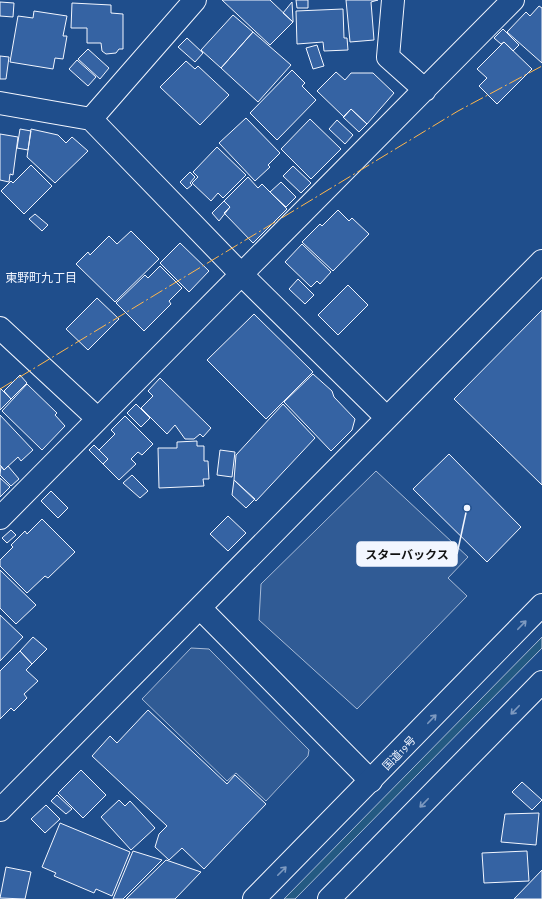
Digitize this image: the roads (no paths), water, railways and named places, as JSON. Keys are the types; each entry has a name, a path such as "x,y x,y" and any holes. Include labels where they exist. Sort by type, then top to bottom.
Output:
{"main road":[{"path":"91,119 195,0"},
{"path":"393,0 388,57 425,90"},
{"path":"0,518 513,0"},
{"path":"0,103 91,119 241,274 387,418"},
{"path":"0,810 542,261"},
{"path":"0,328 98,419"},
{"name":"国道19号","path":"254,899 542,605"},
{"path":"200,608 371,781"},
{"path":"329,899 542,682"}],"place":[{"name":"スターバックス","path":"467,508"}],"district":[{"name":"東野町九丁目","path":"41,278"}]}
